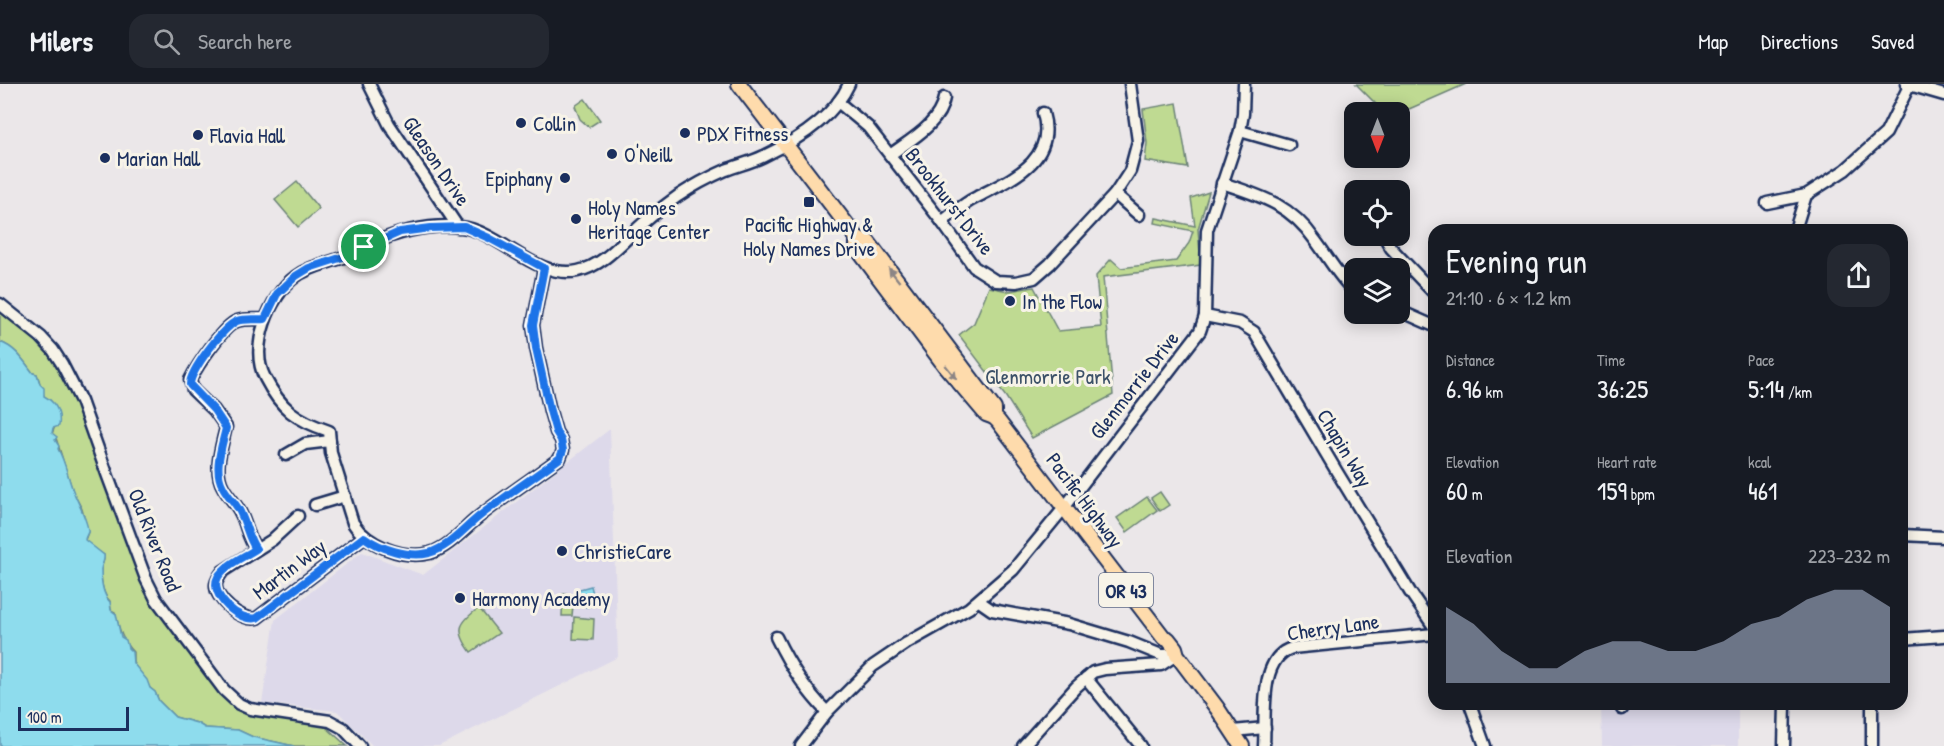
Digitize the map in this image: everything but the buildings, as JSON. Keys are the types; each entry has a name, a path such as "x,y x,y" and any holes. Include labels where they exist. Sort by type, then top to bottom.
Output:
{"main road":[{"name":"Pacific Highway","path":"739,84 857,238 868,242 927,317 994,409 994,417 1164,638 1163,644 1170,652 1177,655 1242,746"}],"street":[{"name":"Gleason Drive","path":"369,84 389,124 458,227"},
{"path":"544,268 533,325 550,411 556,432 561,440 563,450 560,458 435,551 418,554 396,552 370,541 352,523 329,431 314,426 289,411 276,398 263,375 260,354 261,334 265,319 277,294 296,276 309,268 346,256 400,232 431,228 458,227 472,230 544,268 568,272 590,267 612,253 646,221 680,195 711,177 756,160 812,126 838,102 849,84"},
{"name":"Brookhurst Drive","path":"838,102 868,128 980,272 1001,282 1022,282 1040,273 1116,194 1130,171 1138,141 1130,84"},
{"name":"Glenmorrie Drive","path":"801,746 827,712 853,684 885,657 979,601 1022,562 1202,328 1209,220 1240,131 1244,84"},
{"path":"1767,203 1806,195 1845,170 1881,138 1893,120 1908,84 1944,96"},
{"path":"890,156 935,119 943,108 944,98"},
{"path":"942,222 975,197 1003,185 1025,169 1038,154 1044,142 1047,126 1043,113"},
{"path":"1240,131 1289,146"},
{"path":"1222,183 1271,200 1295,216 1318,242 1344,282"},
{"path":"1116,194 1139,215"},
{"path":"1798,224 1806,195"},
{"path":"1390,246 1428,287"},
{"name":"Old River Road","path":"0,304 41,337 62,364 81,401 106,474 151,590 174,626 224,690 239,704 250,709 330,721 343,729 360,746"},
{"path":"1410,315 1428,323"},
{"name":"Chapin Way","path":"1204,316 1240,323 1254,333 1428,618"},
{"path":"256,549 248,535 243,517 219,478 219,462 226,428 214,410 193,390 190,380 207,353 233,323 246,319 265,319"},
{"path":"286,456 305,444 330,441"},
{"path":"315,505 345,496"},
{"name":"Martin Way","path":"298,516 272,540 223,571 218,578 216,585 218,594 246,619 257,618 364,537"},
{"path":"1908,535 1944,537"},
{"path":"979,601 992,610 1069,624 1129,642 1157,654 1177,655"},
{"name":"Cherry Lane","path":"1264,746 1270,668 1278,656 1287,650 1428,635"},
{"path":"1908,639 1944,636"},
{"path":"776,637 812,695 827,712"},
{"path":"1023,746 1076,687 1094,672 1105,669 1161,665 1177,655"},
{"path":"1086,678 1141,746"},
{"path":"1472,710 1485,746"},
{"path":"1784,746 1785,710"},
{"path":"1872,710 1872,746"},
{"path":"1233,731 1265,729"}],"shaded area":[{"name":"Harmony Academy","path":"610,429 618,657 439,746 373,746 337,711 262,703 275,620 362,552 423,575"},
{"path":"1601,710 1738,710 1738,746 1602,746"}],"green space":[{"path":"1356,84 1466,84 1410,109 1410,102 1374,102"},
{"path":"585,99 600,120 589,127 580,119 575,106"},
{"path":"1177,103 1188,168 1145,161 1147,143 1143,109"},
{"path":"297,182 319,209 298,227 275,200"},
{"name":"Glenmorrie Park","path":"1209,192 1198,229 1201,265 1103,277 1113,395 1032,438 1006,397 959,335 974,323 989,287 1008,291 1034,287 1058,331 1101,327 1096,276 1111,259 1121,268 1176,261 1189,243 1193,231 1155,223 1156,218 1195,226 1191,198"},
{"path":"0,309 19,323 51,354 77,399 137,561 230,701 326,727 347,746 294,746 253,737 238,730 205,728 197,723 175,717 159,701 133,663 133,652 124,639 115,612 111,610 110,601 102,582 101,569 104,555 88,545 85,540 88,532 82,509 73,492 56,438 52,434 59,416 50,400 44,396 37,374 33,373 15,351 0,342"},
{"path":"1160,492 1169,505 1160,511 1151,498"},
{"path":"1147,497 1157,510 1127,532 1117,518"},
{"path":"563,594 574,595 572,616 562,616"},
{"path":"479,608 499,633 471,652 463,638 461,628 467,618"},
{"path":"574,617 594,619 593,640 573,639"}],"water":[{"path":"0,342 15,351 33,373 37,374 44,388 44,396 56,408 59,426 53,428 52,433 57,437 55,440 59,446 58,449 87,524 88,532 85,540 104,555 101,569 102,582 111,610 116,614 121,637 126,640 132,652 133,663 147,680 159,701 175,717 197,723 205,728 238,730 253,737 294,746 0,746"},
{"path":"591,586 596,605 586,607 583,594 577,595 576,590"}],"place":[{"name":"Collin","path":"521,123"},
{"name":"PDX Fitness","path":"685,133"},
{"name":"Flavia Hall","path":"198,135"},
{"name":"O'Neill","path":"612,154"},
{"name":"Marian Hall","path":"105,158"},
{"name":"Epiphany","path":"565,178"},
{"name":"Pacific Highway & Holy Names Drive","path":"809,202"},
{"name":"Holy Names Heritage Center","path":"576,219"},
{"name":"In the Flow","path":"1010,301"},
{"name":"ChristieCare","path":"562,551"},
{"name":"Harmony Academy","path":"460,598"}],"route":[{"path":"464,227 544,268 533,325 550,411 563,450 560,458 440,548 429,553 408,554 396,552 364,537 257,618 246,619 218,594 216,585 223,571 256,549 248,535 243,517 219,478 219,462 226,428 214,410 193,390 190,380 207,353 233,323 246,319 265,319 277,294 296,276 309,268 327,264 364,247 400,232 464,227"}]}
